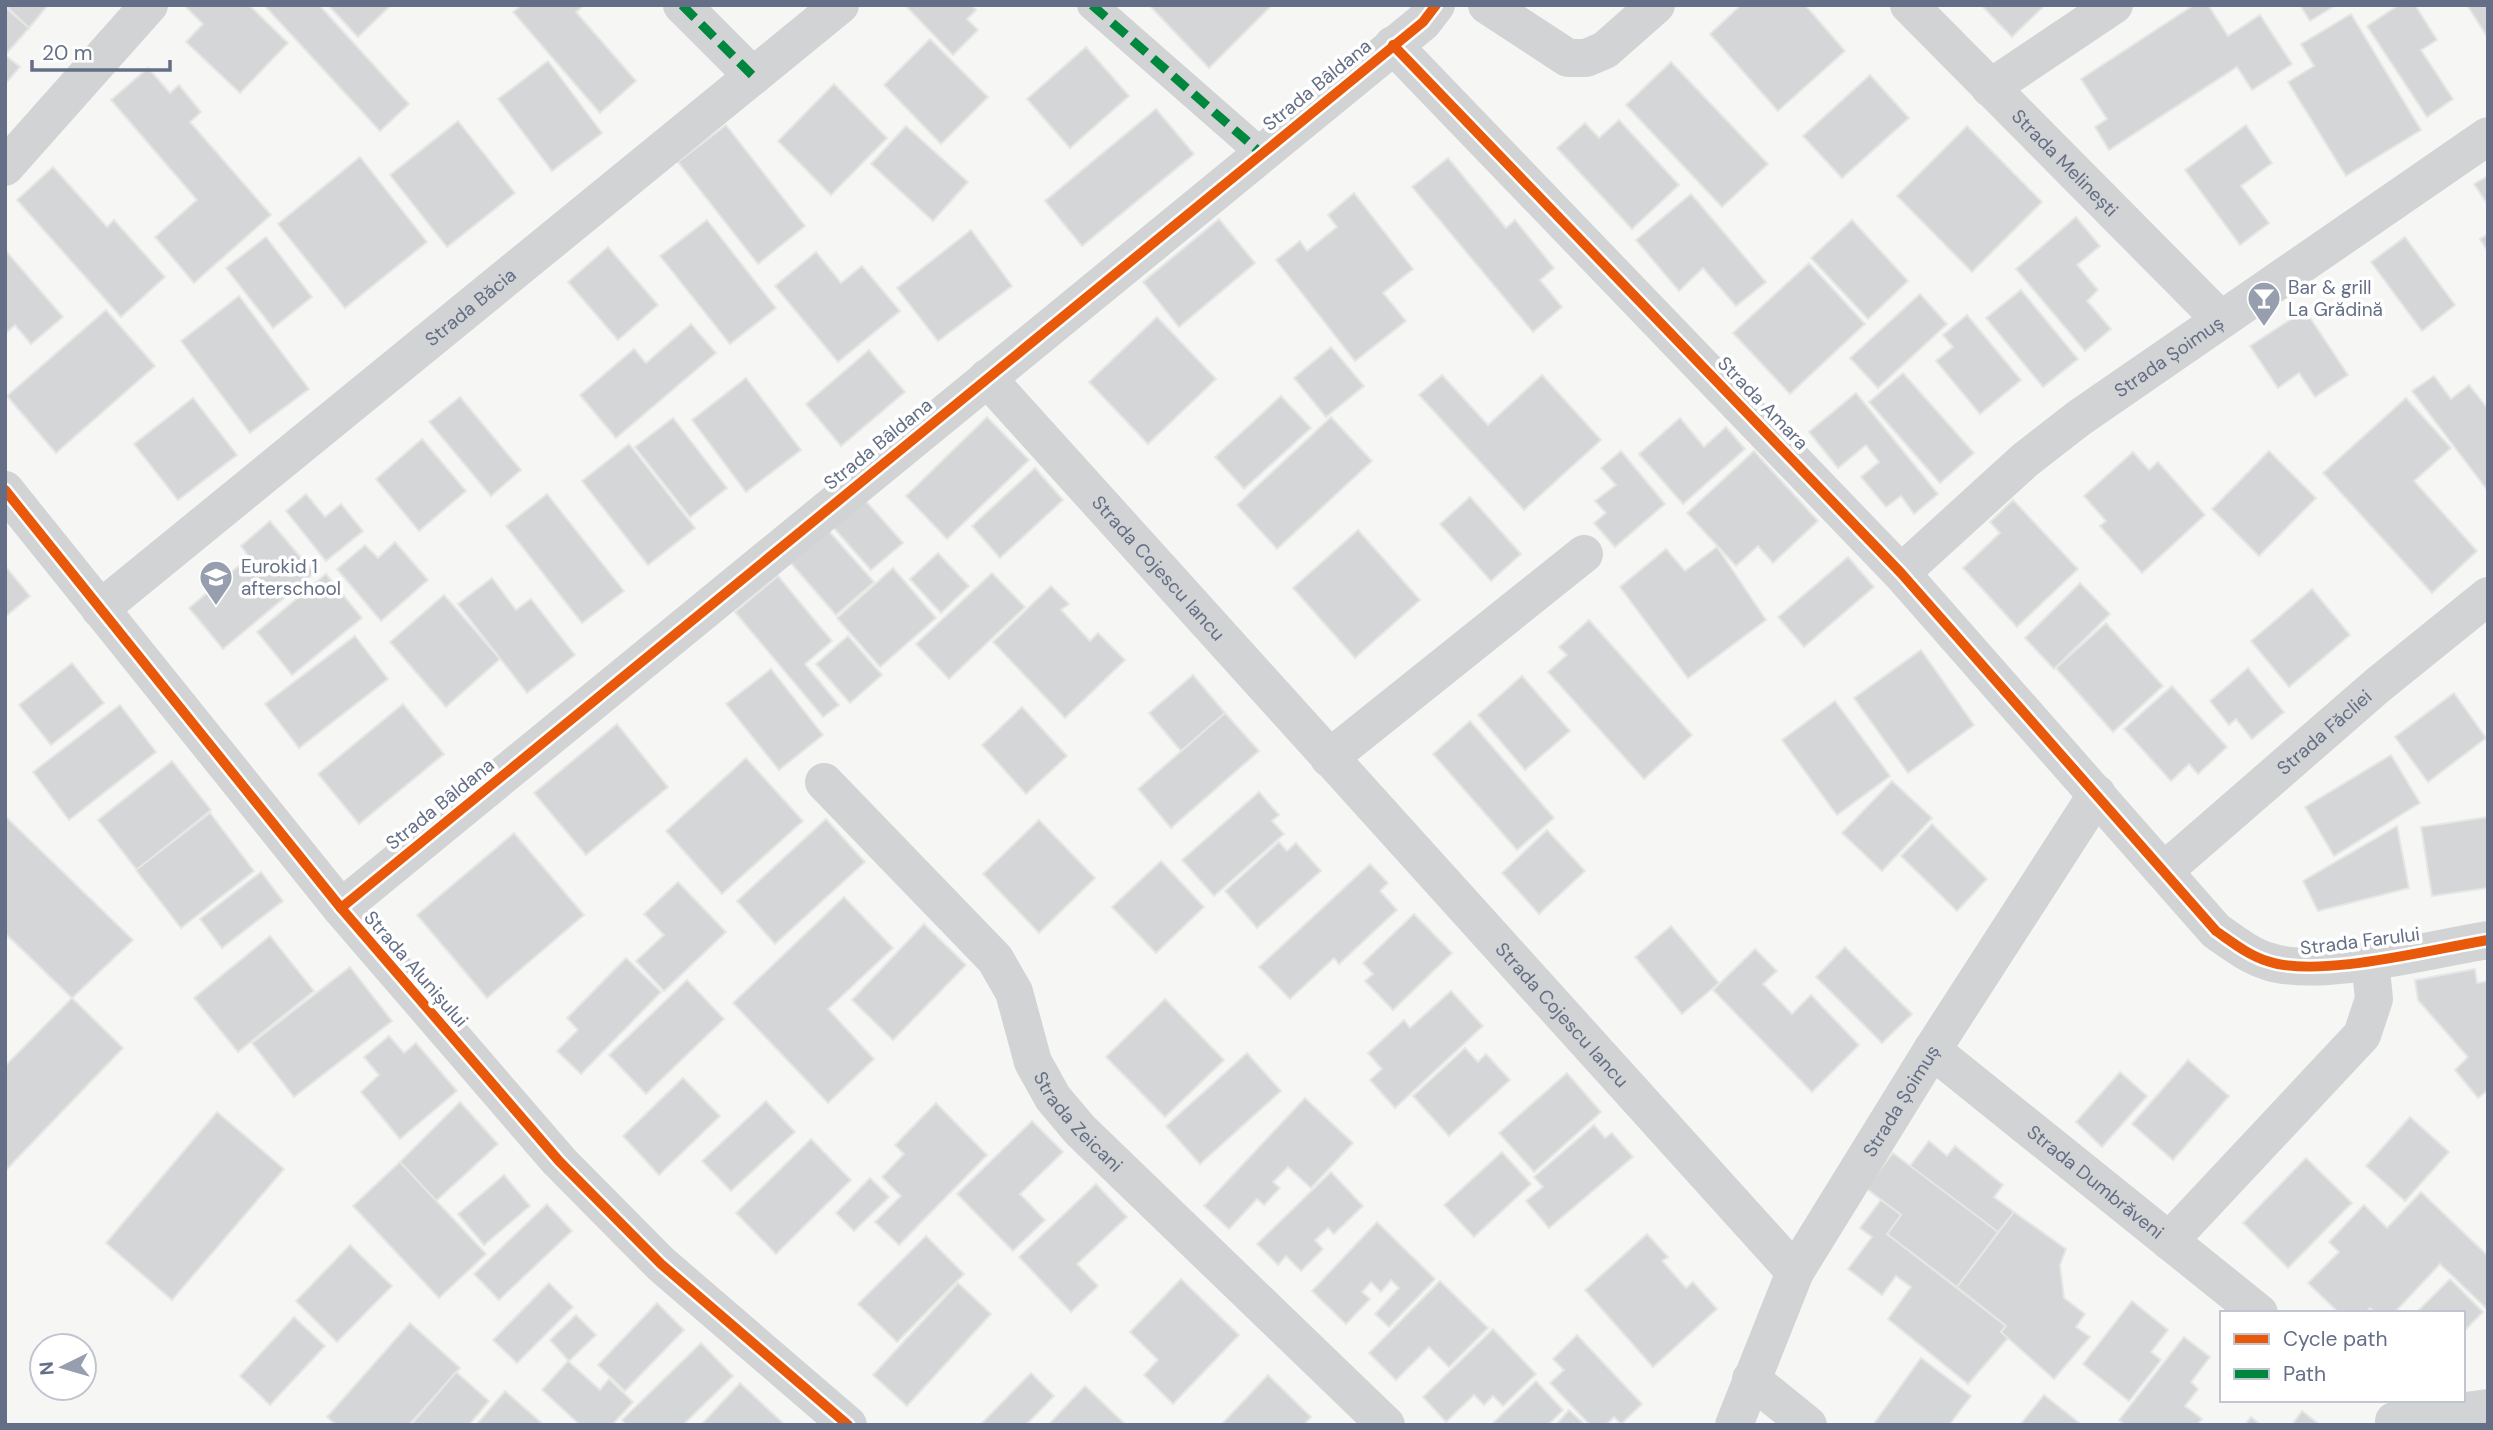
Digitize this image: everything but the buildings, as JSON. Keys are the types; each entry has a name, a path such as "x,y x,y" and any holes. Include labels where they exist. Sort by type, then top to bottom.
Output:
{"street":[{"path":"5,167 149,5"},
{"path":"682,5 752,76"},
{"name":"Strada Băcia","path":"100,609 839,5"},
{"path":"1093,5 1262,154"},
{"name":"Strada Bâldana","path":"341,908 1423,22 1436,5"},
{"path":"1487,5 1568,58 1586,58 1605,50 1656,5"},
{"name":"Strada Melinești","path":"1909,5 2221,320"},
{"path":"1990,88 2113,5"},
{"name":"Strada Amara","path":"1394,45 1901,573 2097,794"},
{"name":"Strada Șoimuș","path":"1901,573 2025,460 2079,418 2488,136"},
{"name":"Strada Cojescu Iancu","path":"987,378 1795,1272"},
{"name":"Strada Alunișului","path":"5,490 341,908 559,1161 661,1264 848,1425"},
{"path":"1329,758 1584,554"},
{"name":"Strada Făcliei","path":"2164,871 2378,685 2488,596"},
{"name":"Strada Zeicani","path":"824,782 995,959 1014,992 1033,1062 1053,1098 1080,1130 1386,1425"},
{"name":"Strada Șoimuș","path":"1734,1425 1795,1272 1932,1050 2097,794"},
{"name":"Strada Farului","path":"2097,794 2216,931 2245,951 2268,961 2292,967 2322,967 2488,940"},
{"name":"Strada Farului","path":"2169,1241 2362,1035 2374,999 2370,960"},
{"name":"Strada Dumbrăveni","path":"1932,1050 2256,1311"},
{"path":"1751,1378 1808,1425"},
{"path":"2387,1415 2488,1408"}],"marked path":[{"path":"682,5 753,76"},
{"path":"1092,5 1262,154"}],"cycle path":[{"path":"341,908 1423,22 1436,5"},
{"path":"1393,45 1901,573 2216,931 2247,952 2267,961 2289,966 2315,967 2376,961 2488,940"},
{"path":"5,490 341,908 559,1161 661,1264 848,1425"}],"place":[{"name":"Bar & grill La Grădină","path":"2264,328"},
{"name":"Eurokid 1 afterschool","path":"216,607"}]}
